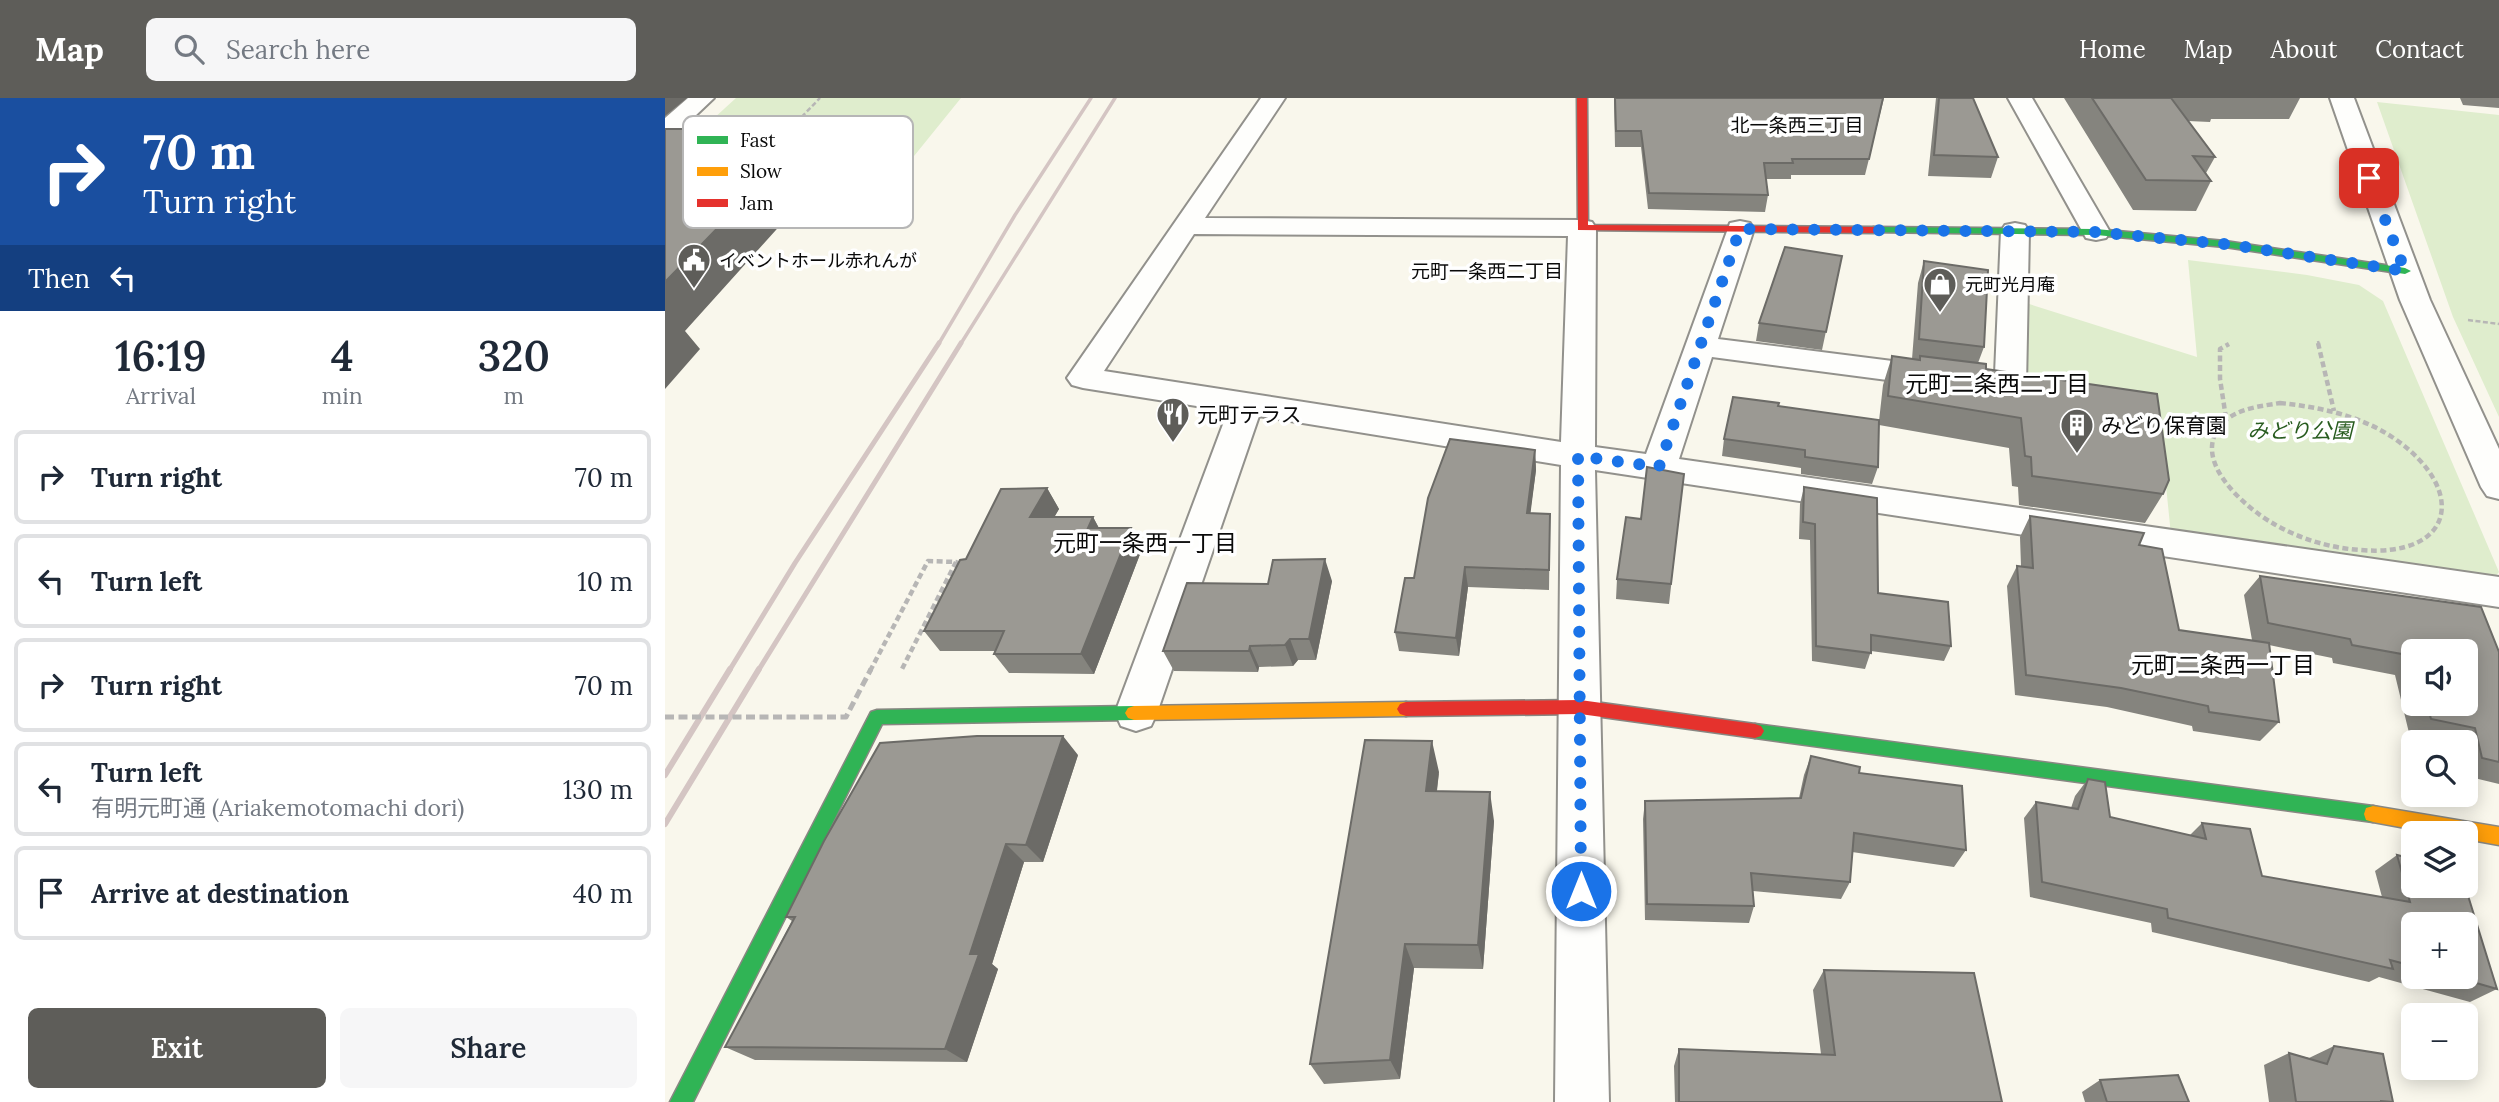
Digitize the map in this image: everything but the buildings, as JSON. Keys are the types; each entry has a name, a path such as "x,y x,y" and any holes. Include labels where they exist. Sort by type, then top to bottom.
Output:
{"street":[{"path":"665,131 702,98"},
{"path":"1273,98 1189,226 1083,378 1578,456 2499,592"},
{"path":"1582,98 1578,456 1582,1102"},
{"path":"2020,98 2096,232"},
{"path":"2342,98 2415,300 2499,487"},
{"path":"1189,226 2096,232 2225,244 2405,271"},
{"path":"1659,467 1740,229"},
{"path":"1701,346 2010,386 2015,232"},
{"path":"1136,713 1248,403"},
{"path":"681,1102 877,717 1580,707 2424,821 2499,836"}],"path":[{"path":"803,116 820,98"},
{"path":"2465,319 2499,324"},
{"path":"2318,341 2333,411"},
{"path":"2226,419 2220,379 2220,349 2229,344"},
{"path":"2280,403 2333,411 2375,428 2407,449 2432,474 2444,499 2442,523 2426,541 2396,551 2356,551 2312,541 2272,523 2239,499 2219,473 2211,448 2217,427 2235,412 2256,405 2280,403"},
{"path":"665,718 846,717 928,561 956,562 901,671"}],"green space":[{"path":"736,98 961,98 913,157 913,116 716,116"},
{"path":"2377,102 2499,115 2499,417 2453,317"},
{"path":"683,146 683,162 666,162"},
{"name":"みどり公園","path":"2188,260 2307,275 2359,285 2383,301 2499,572 2487,586 2171,535 2159,416 2022,396 2026,303 2197,357"}],"railway":[{"path":"938,345 1015,215 1091,98"},
{"path":"960,345 1115,98"},
{"path":"729,671 795,563 939,343"},
{"path":"758,671 961,343"},
{"path":"665,775 730,669"},
{"path":"665,824 759,669"}],"traffic: fast":[{"path":"1874,230 2096,232 2225,244 2405,271"},
{"path":"681,1102 877,717 1134,713"},
{"path":"1755,731 2373,814"}],"traffic: slow":[{"path":"1134,713 1406,709"},
{"path":"2373,814 2499,836"}],"traffic: jam":[{"path":"1582,98 1582,228 1874,230"},
{"path":"1406,709 1580,707 1755,731"}],"place":[{"name":"イベントホール赤れんが","path":"694,290"},
{"name":"元町光月庵","path":"1940,314"},
{"name":"元町テラス","path":"1173,444"},
{"name":"みどり保育園","path":"2077,455"}],"district":[{"name":"北一条西三丁目","path":"1797,125"},
{"name":"元町一条西二丁目","path":"1487,271"},
{"name":"元町二条西二丁目","path":"1997,383"},
{"name":"元町一条西一丁目","path":"1145,542"},
{"name":"元町二条西一丁目","path":"2223,664"}],"route":[{"path":"1581,891 1578,456 1659,467 1740,229 2096,232 2225,244 2405,271 2369,178"}]}
